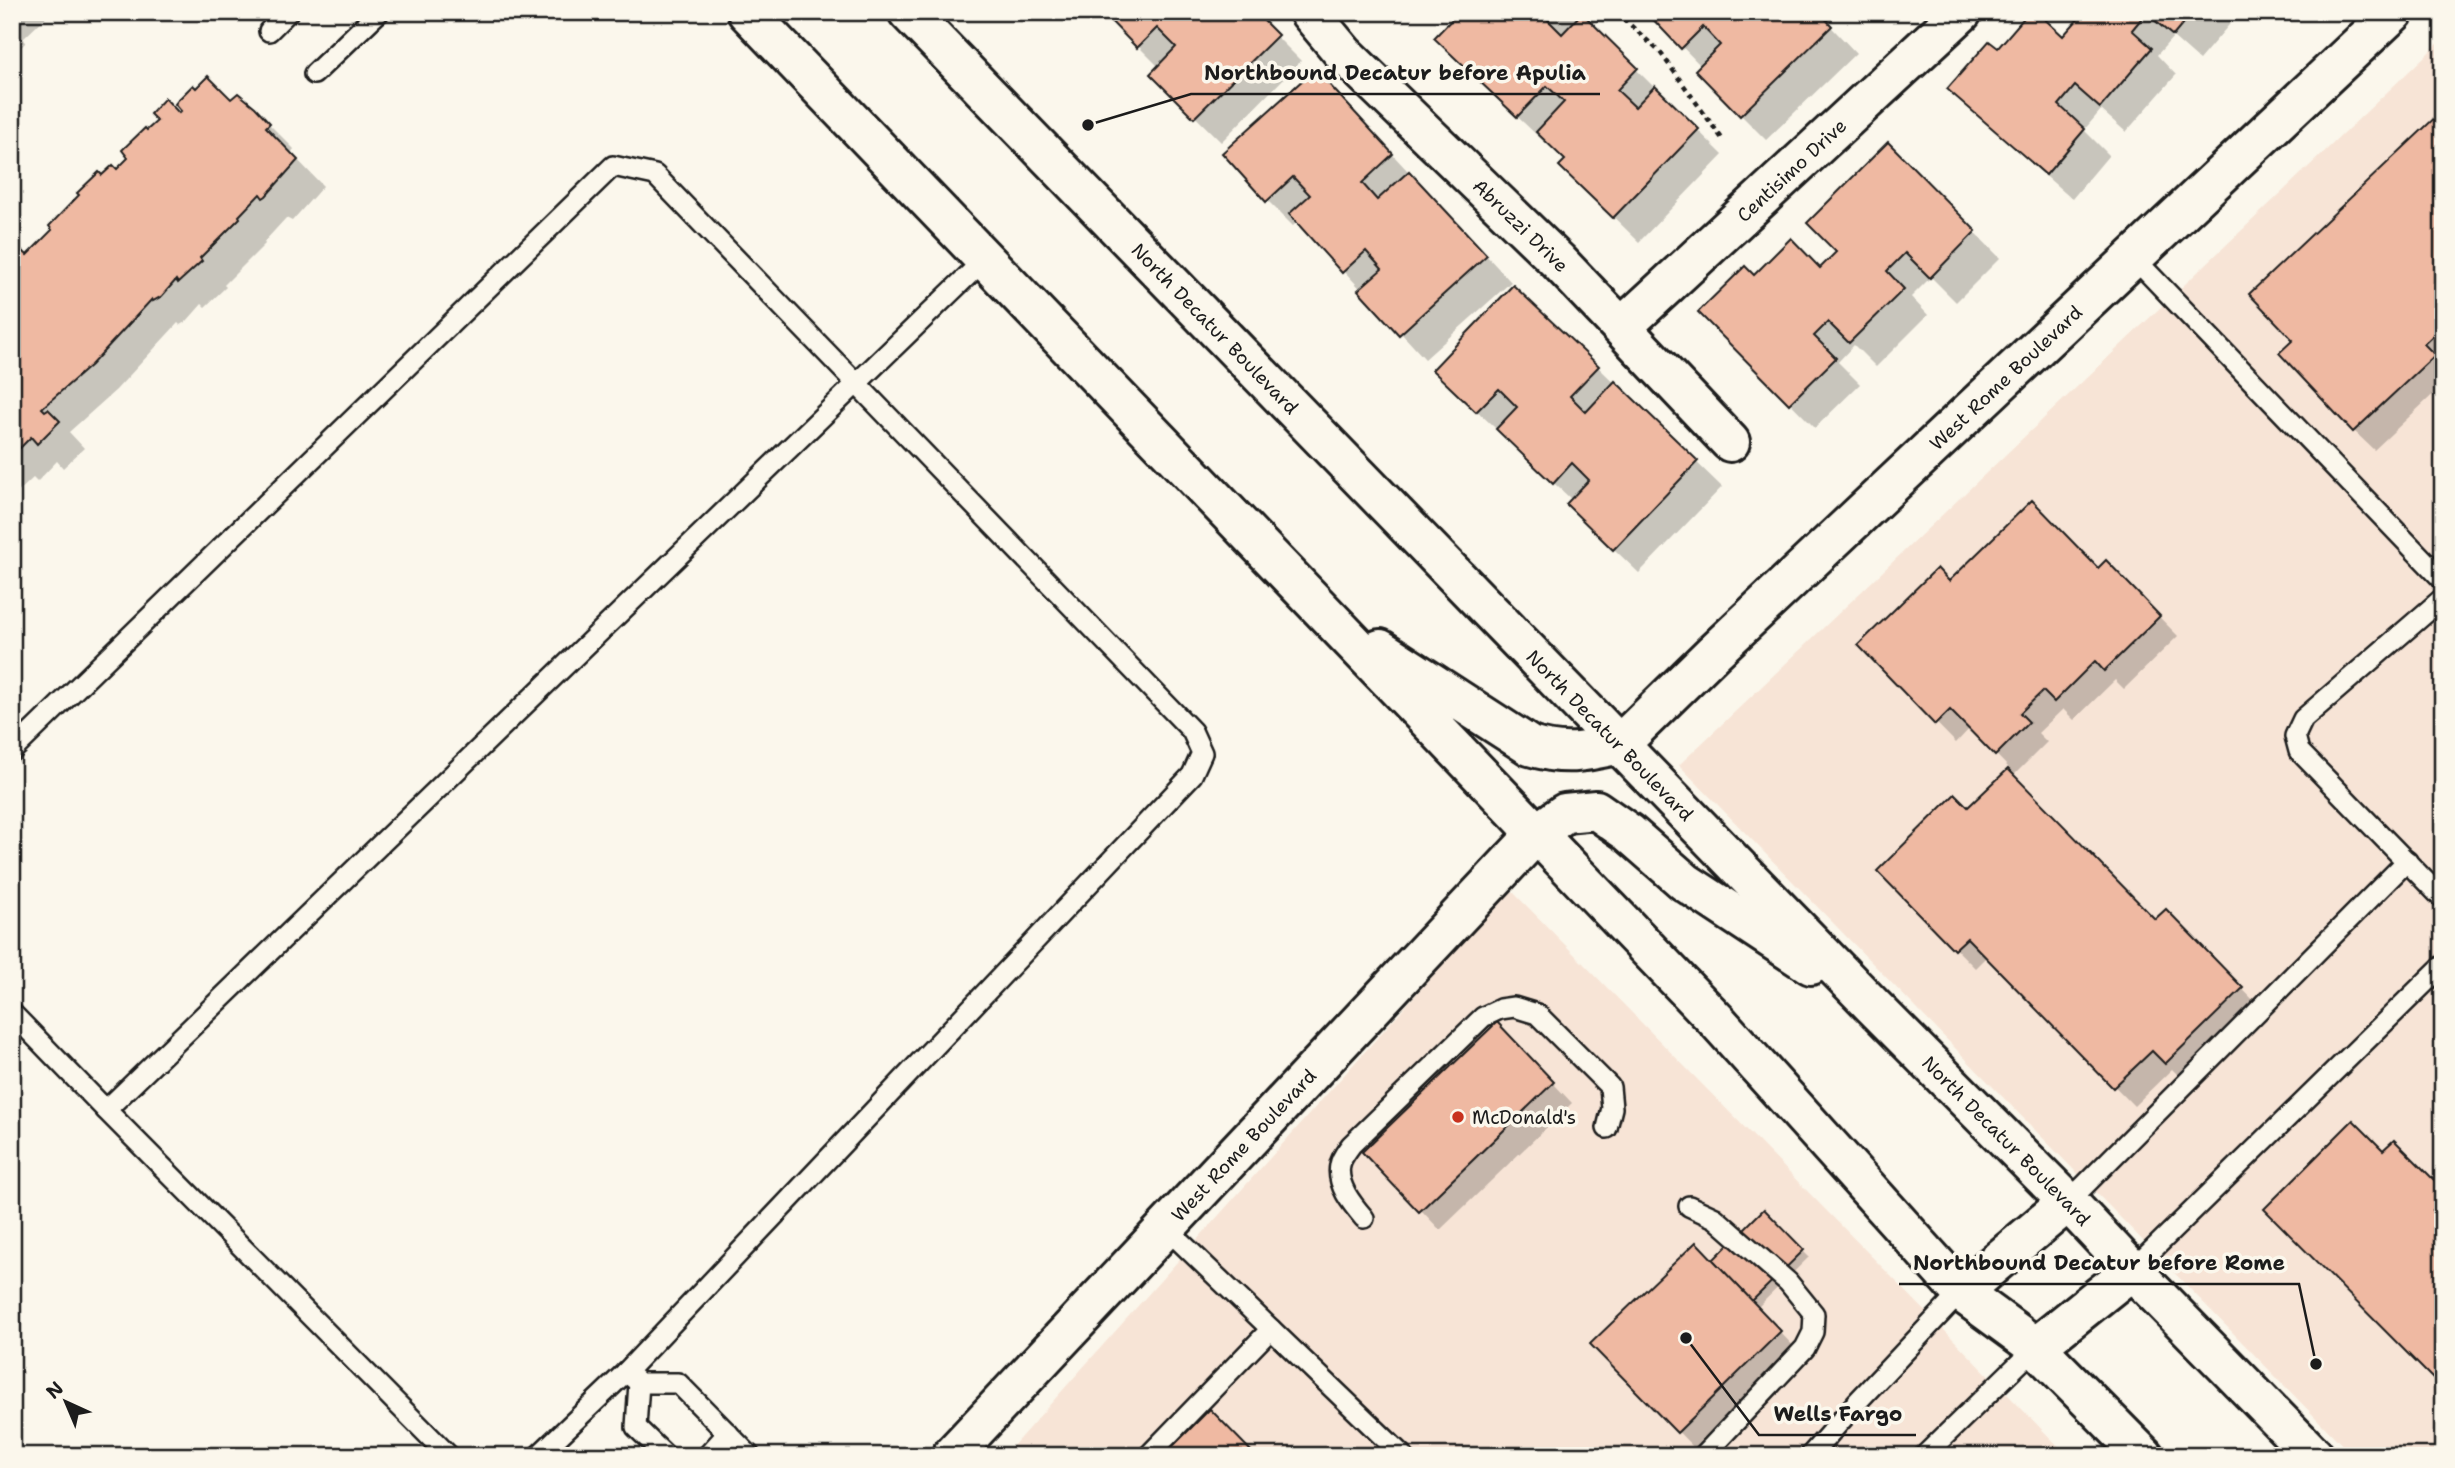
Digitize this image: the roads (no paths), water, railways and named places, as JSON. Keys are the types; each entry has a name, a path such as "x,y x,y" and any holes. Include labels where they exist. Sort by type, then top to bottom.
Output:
{"main road":[{"path":"747,12 1719,1023 1961,1292 2036,1347 2144,1456"},
{"name":"North Decatur Boulevard","path":"908,12 2314,1456"},
{"name":"Abruzzi Drive","path":"1309,12 1344,54 1467,170 1622,327 1730,442"},
{"name":"Centisimo Drive","path":"1622,327 1962,12"},
{"name":"West Rome Boulevard","path":"1620,744 1713,653 2394,12"},
{"path":"1330,617 1530,746 1551,753 1580,754 1620,744"},
{"name":"West Rome Boulevard","path":"951,1456 1537,833 1565,813 1596,810 1629,832 1685,882 1872,1005"},
{"path":"1961,1292 2068,1202"},
{"path":"2036,1347 2132,1270"}],"lane":[{"path":"269,31 289,12"},
{"path":"314,74 379,12"},
{"path":"12,751 613,166 655,175 1192,730 1202,753 1192,775 632,1377 538,1456"},
{"path":"2133,257 2443,580"},
{"path":"106,1110 985,259"},
{"path":"2443,597 2303,719 2294,736 2299,751 2443,899"},
{"path":"2068,1202 2407,861"},
{"path":"2132,1270 2443,965"},
{"path":"1364,1218 1351,1204 1339,1177 1340,1163 1351,1145 1483,1017 1500,1009 1514,1007 1537,1014 1609,1087 1612,1108 1607,1128"},
{"path":"12,1013 449,1456"},
{"path":"1689,1206 1715,1218 1788,1282 1814,1314 1813,1332 1805,1348 1703,1456"},
{"path":"1165,1227 1403,1456"},
{"path":"1810,1456 1961,1292"},
{"path":"1148,1456 1271,1329"},
{"path":"1924,1456 2036,1347"},
{"path":"632,1377 678,1383 750,1456"},
{"path":"632,1377 636,1427 666,1456"},
{"path":"706,1456 728,1433"}],"place":[{"name":"Northbound Decatur before Apulia","path":"1088,125"},
{"name":"McDonald's","path":"1458,1117"},
{"name":"Wells Fargo","path":"1686,1338"},
{"name":"Northbound Decatur before Rome","path":"2316,1364"}]}
